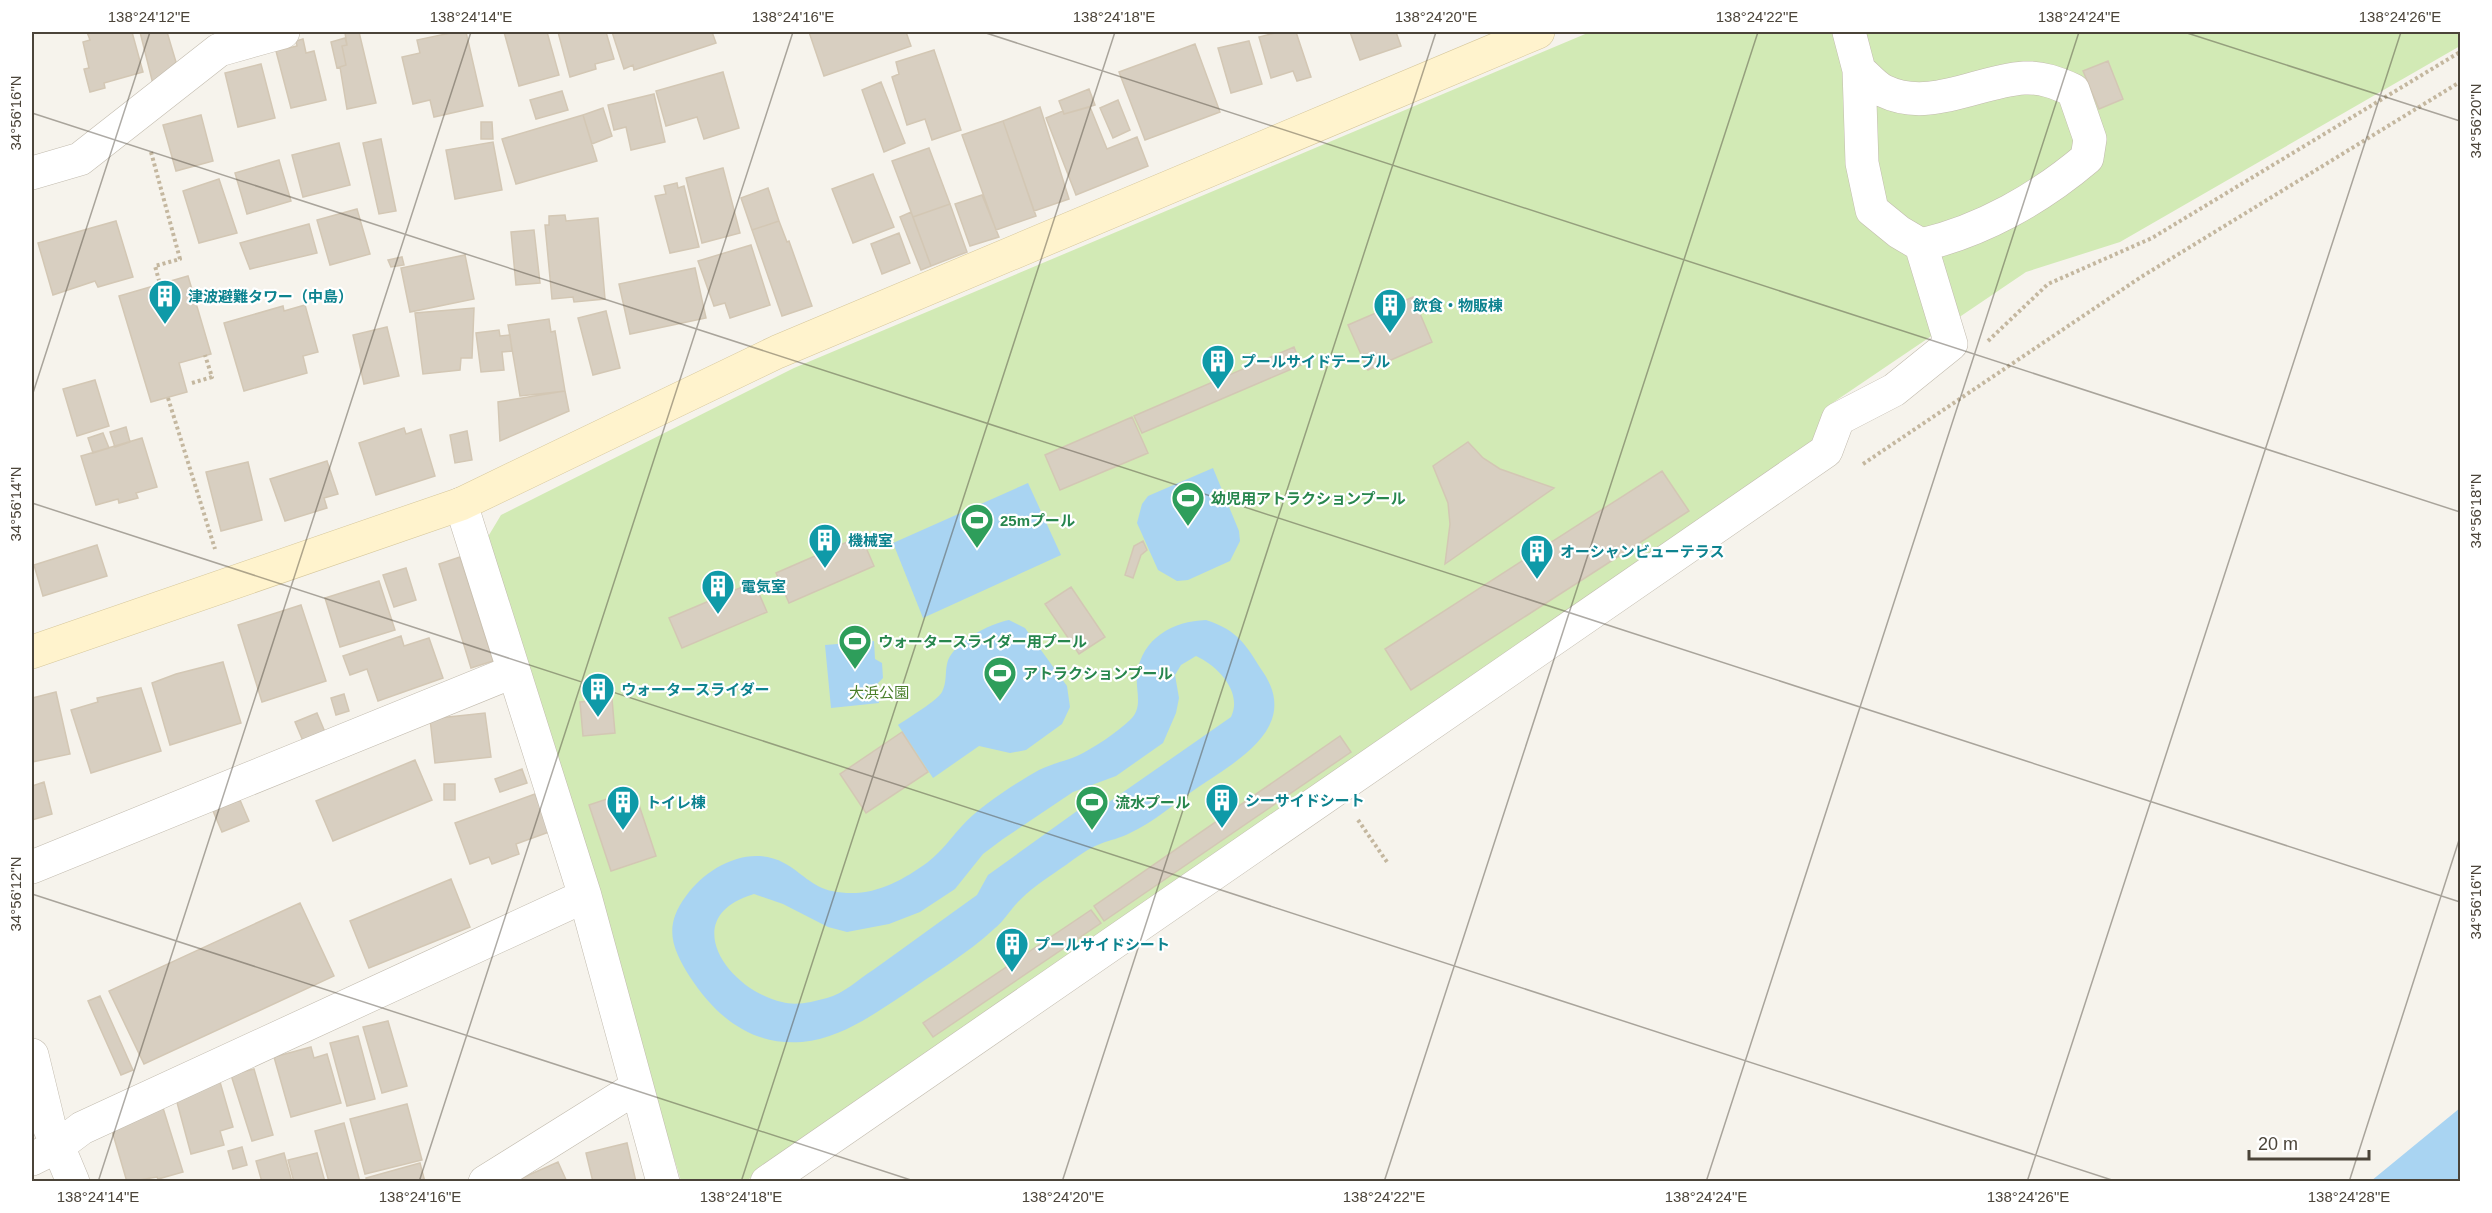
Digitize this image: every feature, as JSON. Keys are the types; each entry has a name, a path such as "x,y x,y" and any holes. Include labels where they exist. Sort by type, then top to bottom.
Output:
{"street":[{"path":"32,172 80,159 219,50 282,32"},
{"path":"32,652 461,504 777,352 1538,32"},
{"path":"767,1182 1826,451 1838,419 1894,390 1951,344 1921,245 1899,232 1872,210 1862,164 1859,70 1849,32"},
{"path":"1859,70 1882,91 1908,98 1939,97 2024,78 2052,80 2073,90 2090,139 2087,158 2063,178 2014,209 1952,238 1921,245"},
{"path":"461,504 512,672 585,896 663,1182"},
{"path":"32,867 512,672"},
{"path":"45,1153 82,1128 585,896"},
{"path":"32,1055 50,1129 45,1153"},
{"path":"485,1182 637,1087"},
{"path":"45,1153 74,1182"}],"path":[{"path":"1983,346 2048,284 2152,238 2460,52"},
{"path":"1856,469 2141,278 2460,82"},
{"path":"149,143 180,259 155,266 160,284"},
{"path":"192,383 212,377 205,355"},
{"path":"168,398 217,555"},
{"path":"1353,812 1387,862"}],"green space":[{"name":"大浜公園","path":"1590,32 2460,32 2460,46 2120,242 2026,272 1825,408 1813,446 746,1181 681,1181 486,540 501,515 794,368"}],"water":[{"name":"幼児用アトラクションプール","path":"1213,468 1239,531 1240,541 1230,561 1188,580 1177,581 1158,570 1137,523 1142,504 1148,496"},
{"name":"25mプール","path":"1028,483 1061,555 923,618 893,543"},
{"name":"アトラクションプール","path":"1009,620 1025,628 1067,686 1070,707 1062,724 1026,750 1010,753 979,746 933,778 898,725 939,696 945,681 947,664 956,649 973,635 992,625"},
{"name":"流水プール","path":"1206,620 1234,634 1251,654 1273,692 1274,710 1269,726 1245,755 1229,767 1148,823 1127,835 1095,846 1078,856 1026,894 998,925 973,947 879,1011 843,1031 802,1042 767,1039 737,1026 711,1005 700,991 675,947 672,928 679,907 695,885 705,876 743,857 757,856 784,863 813,883 832,891 859,893 895,883 933,858 968,819 998,796 1039,770 1090,749 1130,720 1137,710 1137,674 1145,651 1161,634 1171,628","holes":["1196,656 1220,673 1231,689 1234,698 1231,717 1109,802 1077,811 988,875 977,895 845,990 810,1002 793,1004 782,1002 762,995 744,983 729,969 718,952 714,935 718,919 731,905 754,894 783,904 828,927 847,932 889,924 920,912 955,889 983,854 1003,839 1073,792 1116,776 1163,743 1176,713 1179,698 1175,675 1181,665"]},
{"name":"ウォータースライダー用プール","path":"874,641 875,659 882,663 883,678 878,683 879,703 831,708 825,645"},
{"path":"2460,1108 2460,1181 2371,1181"}],"building":[{"path":"87,32 132,32 143,72 104,83 105,88 90,92 84,69 89,68 83,42 90,40"},
{"path":"140,32 167,32 176,62 153,84"},
{"path":"359,32 376,103 347,109 340,67 346,65 342,46 347,45 345,33"},
{"path":"466,32 483,106 434,117 430,100 413,104 402,57 420,53 417,40"},
{"path":"504,32 547,32 559,75 519,86"},
{"path":"558,32 606,32 614,59 595,64 596,69 570,77"},
{"path":"612,32 712,32 716,43 634,70 633,65 624,69"},
{"path":"809,32 906,32 911,46 824,76"},
{"path":"1279,32 1296,32 1311,77 1297,81 1293,71 1271,78 1259,37"},
{"path":"1350,32 1396,32 1401,46 1360,60"},
{"path":"345,38 347,45 342,46 346,65 337,68 331,42"},
{"path":"303,39 306,53 314,51 326,100 291,108 276,51 297,46 296,41"},
{"path":"1249,41 1262,84 1231,93 1218,48"},
{"path":"1195,44 1220,112 1145,140 1119,72"},
{"path":"934,50 961,130 932,140 925,119 907,125 892,77 899,74 896,62"},
{"path":"2108,61 2123,99 2099,109 2083,71"},
{"path":"261,64 275,118 238,127 225,73"},
{"path":"723,72 739,128 704,139 697,117 666,126 656,91"},
{"path":"881,82 905,143 884,152 862,90"},
{"path":"1089,89 1095,105 1064,114 1059,101"},
{"path":"562,91 568,110 536,119 530,100"},
{"path":"654,94 665,142 631,150 626,127 614,130 608,105"},
{"path":"1118,100 1130,130 1113,138 1100,108"},
{"path":"1040,107 1069,199 1034,211 1003,121"},
{"path":"1090,107 1107,149 1137,137 1148,166 1076,195 1046,118 1063,111 1064,114"},
{"path":"603,108 612,136 592,144 583,115"},
{"path":"201,115 213,161 176,171 163,125"},
{"path":"583,115 597,161 516,184 502,139"},
{"path":"1003,121 1036,216 996,230 962,135"},
{"path":"481,122 492,122 493,139 481,139"},
{"path":"381,139 396,211 379,214 363,143"},
{"path":"493,142 502,190 455,199 446,150"},
{"path":"339,143 350,185 303,197 292,155"},
{"path":"929,148 950,204 913,217 892,161"},
{"path":"279,160 291,201 247,214 235,173"},
{"path":"723,168 740,233 702,243 686,178"},
{"path":"873,174 894,227 853,243 832,189"},
{"path":"219,179 237,233 199,243 183,191"},
{"path":"677,183 678,188 684,186 699,247 670,253 655,196 666,194 664,186"},
{"path":"768,188 779,221 752,230 741,198"},
{"path":"982,195 999,237 970,246 955,204"},
{"path":"950,204 967,252 931,266 913,217"},
{"path":"357,209 370,254 330,265 317,220"},
{"path":"911,212 931,266 921,270 900,217"},
{"path":"565,215 566,221 598,218 605,299 574,302 573,297 552,299 545,225 549,225 549,216"},
{"path":"116,221 133,277 98,287 95,281 53,295 38,243"},
{"path":"779,221 787,242 789,241 812,306 782,316 752,230"},
{"path":"309,224 317,253 250,269 240,243"},
{"path":"534,230 540,283 516,285 511,232"},
{"path":"899,233 910,263 882,274 871,244"},
{"path":"751,245 770,305 730,318 725,303 714,306 698,261"},
{"path":"465,255 474,299 410,312 401,268"},
{"path":"402,257 404,265 391,267 388,260"},
{"path":"695,268 706,318 630,334 619,284"},
{"name":"津波避難タワー（中島）","path":"188,276 211,354 179,363 187,392 151,402 119,296"},
{"name":"飲食・物販棟","path":"1413,297 1432,342 1368,370 1348,325"},
{"path":"305,305 318,352 303,356 307,373 244,391 224,323 283,306 284,311"},
{"path":"474,308 472,358 461,358 460,370 423,374 415,313"},
{"path":"606,311 620,368 593,375 578,318"},
{"path":"549,319 551,332 555,331 565,391 520,396 508,325"},
{"path":"387,327 399,376 364,384 353,335"},
{"path":"499,330 500,336 510,335 512,351 502,352 504,370 481,372 476,333"},
{"name":"プールサイドテーブル","path":"1294,347 1301,365 1142,433 1134,416"},
{"path":"95,380 109,426 77,436 63,389"},
{"path":"565,391 569,411 500,441 498,402"},
{"path":"1132,417 1148,453 1060,490 1045,455"},
{"path":"126,427 130,442 115,447 110,432"},
{"path":"404,428 406,434 421,429 435,476 376,495 359,443"},
{"path":"467,431 472,460 455,463 450,435"},
{"path":"103,433 109,448 93,453 88,438"},
{"path":"142,438 157,487 136,493 138,498 119,503 118,499 96,505 81,456"},
{"path":"1468,442 1483,458 1500,469 1554,488 1445,564 1450,524 1448,503 1433,466"},
{"path":"327,461 338,494 324,498 327,508 285,521 270,479"},
{"path":"248,462 262,520 221,531 206,472"},
{"name":"オーシャンビューテラス","path":"1662,471 1689,511 1411,690 1385,649"},
{"name":"機械室","path":"861,536 874,566 789,603 776,573"},
{"path":"1143,541 1147,550 1141,555 1133,578 1125,575 1134,546"},
{"path":"97,545 107,576 43,596 34,565"},
{"path":"460,557 493,661 471,668 439,564"},
{"path":"406,568 416,600 394,607 383,575"},
{"path":"379,581 395,630 340,647 325,598"},
{"name":"電気室","path":"754,582 767,612 682,648 669,618"},
{"path":"1071,587 1105,637 1079,654 1045,604"},
{"path":"301,605 326,681 262,702 238,625"},
{"path":"401,636 404,646 429,638 443,678 378,701 367,669 350,675 343,656"},
{"path":"223,662 241,723 170,745 152,683 176,674"},
{"path":"141,688 161,751 91,773 71,710 98,702 97,698"},
{"path":"56,692 70,754 32,762 32,698"},
{"path":"344,694 349,711 336,715 331,698"},
{"name":"ウォータースライダー","path":"612,699 615,733 583,736 580,702"},
{"path":"317,713 325,732 303,741 295,722"},
{"path":"485,713 491,757 435,763 430,719"},
{"path":"902,732 928,772 866,813 840,774"},
{"name":"シーサイドシート","path":"1340,736 1351,752 1104,921 1094,906"},
{"path":"415,760 432,800 333,841 316,801"},
{"path":"522,769 527,783 500,792 495,779"},
{"path":"44,782 52,814 32,820 32,786"},
{"path":"444,784 455,784 455,800 444,800"},
{"name":"トイレ棟","path":"634,790 656,856 611,871 589,805"},
{"path":"535,794 549,832 516,844 519,854 492,864 489,857 470,864 455,823"},
{"path":"240,800 249,821 222,832 213,811"},
{"path":"451,879 470,927 369,968 350,921"},
{"path":"300,903 334,976 144,1064 109,991"},
{"name":"プールサイドシート","path":"1091,910 1101,923 933,1037 923,1023"},
{"path":"100,996 133,1070 121,1075 88,1001"},
{"path":"388,1021 407,1086 382,1093 363,1027"},
{"path":"358,1036 375,1099 347,1106 330,1043"},
{"path":"311,1047 314,1058 327,1054 341,1103 291,1117 274,1057"},
{"path":"254,1069 273,1135 252,1141 231,1075"},
{"path":"220,1082 233,1127 220,1131 224,1145 191,1154 175,1095"},
{"path":"407,1104 422,1160 365,1174 350,1119"},
{"path":"163,1108 183,1172 158,1179 157,1177 127,1182 110,1124"},
{"path":"344,1123 360,1182 329,1182 315,1131"},
{"path":"627,1143 636,1182 593,1182 586,1153"},
{"path":"242,1147 247,1165 233,1169 228,1151"},
{"path":"284,1153 292,1182 262,1182 256,1161"},
{"path":"317,1153 325,1182 294,1182 288,1160"},
{"path":"558,1162 567,1182 513,1182"},
{"path":"420,1163 425,1182 367,1182 366,1178"}],"place":[{"name":"津波避難タワー（中島）","path":"165,325"},
{"name":"飲食・物販棟","path":"1390,334"},
{"name":"プールサイドテーブル","path":"1218,390"},
{"name":"幼児用アトラクションプール","path":"1188,527"},
{"name":"25mプール","path":"977,549"},
{"name":"機械室","path":"825,569"},
{"name":"オーシャンビューテラス","path":"1537,580"},
{"name":"電気室","path":"718,615"},
{"name":"ウォータースライダー用プール","path":"855,670"},
{"name":"アトラクションプール","path":"1000,702"},
{"name":"ウォータースライダー","path":"598,718"},
{"name":"シーサイドシート","path":"1222,829"},
{"name":"トイレ棟","path":"623,831"},
{"name":"流水プール","path":"1092,831"},
{"name":"プールサイドシート","path":"1012,973"}]}
